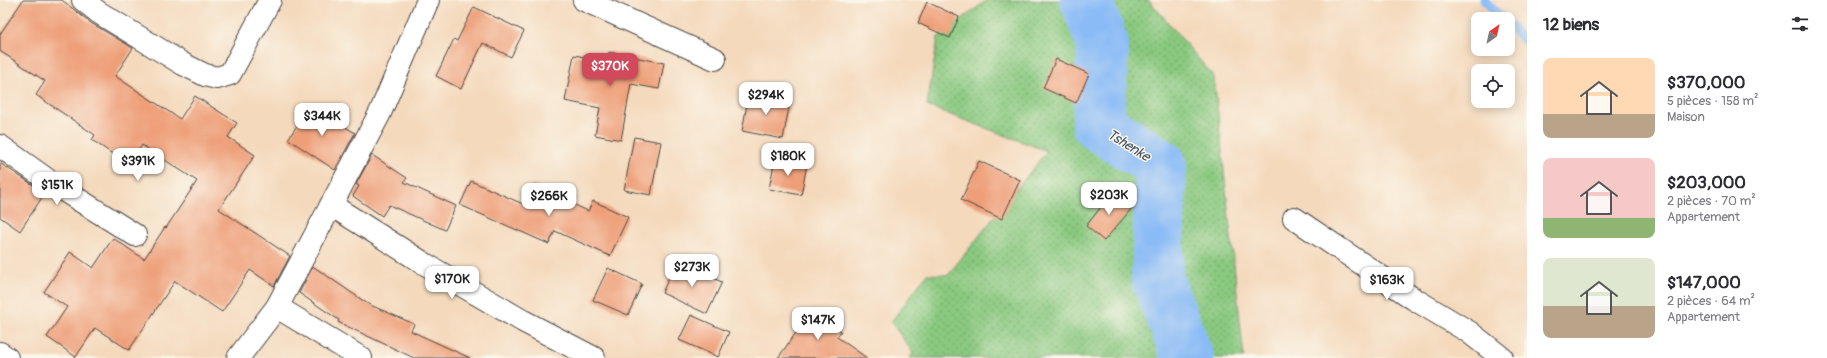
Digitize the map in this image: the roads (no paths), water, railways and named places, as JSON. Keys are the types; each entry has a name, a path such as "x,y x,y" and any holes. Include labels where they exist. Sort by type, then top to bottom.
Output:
{"street":[{"path":"82,0 98,12 183,64 205,76 217,78 230,74 270,0"},
{"path":"238,358 276,307 380,113 428,0"},
{"path":"584,0 715,58"},
{"path":"0,146 52,183 135,235"},
{"path":"331,205 425,264 524,321 594,358"},
{"path":"1294,218 1414,299 1469,332 1502,358"},
{"path":"276,307 362,358"},
{"path":"0,353 7,358"}],"waterway":[{"name":"Tshenke","path":"1086,0 1103,45 1098,125 1161,165 1157,279 1188,358"},
{"path":"1484,0 1496,12"},
{"path":"1515,31 1527,43"}]}
